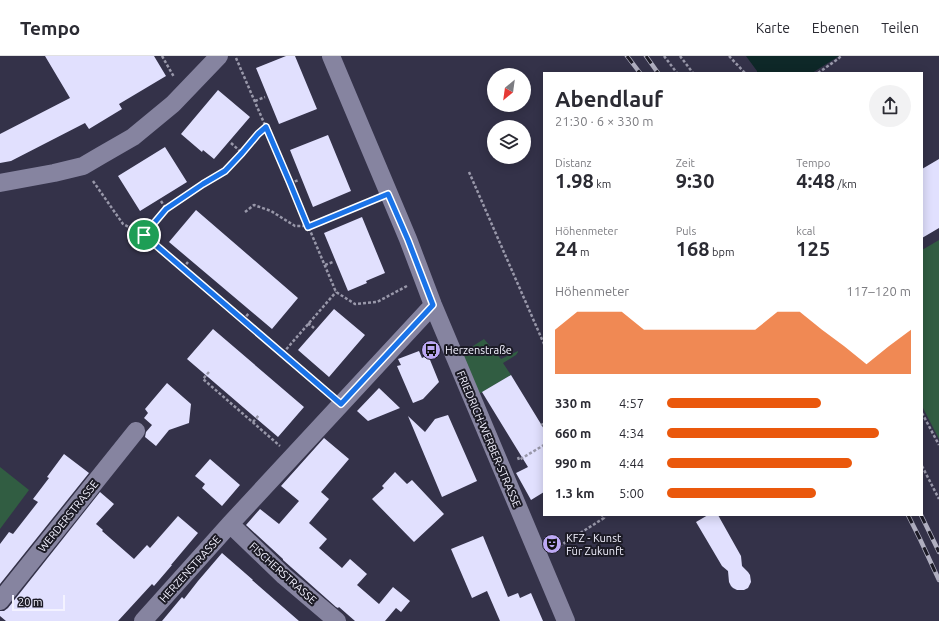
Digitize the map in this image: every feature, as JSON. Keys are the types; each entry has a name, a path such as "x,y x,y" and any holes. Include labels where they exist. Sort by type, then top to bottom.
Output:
{"street":[{"path":"0,183 83,166 133,137 173,104 219,56"},
{"name":"FRIEDRICH-WERBER-STRASSE","path":"331,56 408,240 433,305 566,621"},
{"name":"HERZENSTRASSE","path":"144,621 292,456 433,305"},
{"name":"WERDERSTRASSE","path":"0,601 136,431"},
{"name":"FISCHERSTRASSE","path":"230,524 284,576 337,621"}],"path":[{"path":"162,56 184,93"},
{"path":"235,56 336,292 355,304 377,302 422,277"},
{"path":"664,56 676,72"},
{"path":"680,56 692,72"},
{"path":"729,56 744,72"},
{"path":"819,72 841,56"},
{"path":"255,101 265,97"},
{"path":"144,235 166,209 225,171 266,127"},
{"path":"231,143 242,153"},
{"path":"83,166 123,224 144,235 341,404"},
{"path":"469,172 543,342"},
{"path":"290,183 299,180"},
{"path":"245,212 254,205 271,211 295,226 308,226 388,194"},
{"path":"161,201 166,209"},
{"path":"183,268 188,262"},
{"path":"325,265 333,262"},
{"path":"282,353 336,292"},
{"path":"243,320 249,313"},
{"path":"308,323 314,328"},
{"path":"209,372 203,379 292,456"},
{"path":"253,422 259,415"},
{"path":"923,415 939,445"},
{"path":"516,454 519,460 543,446"},
{"path":"923,468 939,499"},
{"path":"539,559 604,518 603,516"}],"green space":[{"path":"939,240 939,439 923,408 923,249"},
{"path":"484,339 501,359 518,352 516,355 503,363 511,375 479,394 462,353"},
{"path":"0,467 29,490 0,529"}],"shaded area":[{"path":"746,56 839,56 814,72 757,71"}],"building":[{"path":"45,56 154,56 166,76 119,104 122,109 89,129 85,123 11,161 0,163 0,134 70,98"},
{"path":"286,56 295,56 317,109 279,124 256,68"},
{"path":"218,90 250,117 214,159 203,150 202,152 181,134"},
{"path":"328,135 351,191 313,207 290,150"},
{"path":"165,147 187,182 140,211 118,176"},
{"path":"939,159 939,228 923,237 923,168"},
{"path":"196,210 298,298 272,329 169,242"},
{"path":"362,217 385,273 348,291 324,233"},
{"path":"334,309 365,335 329,377 298,350"},
{"path":"213,329 304,407 278,437 187,359"},
{"path":"419,351 422,358 428,355 439,382 423,399 413,403 397,366 401,365 398,359"},
{"path":"511,375 543,427 543,493 531,500 516,473 528,467 482,392"},
{"path":"167,383 191,404 189,423 169,430 156,446 145,437 146,432 152,425 144,418 148,413 145,409"},
{"path":"379,388 400,408 368,421 357,411"},
{"path":"448,415 477,481 442,497 408,416 425,432 435,419"},
{"path":"324,438 349,459 321,492 329,499 309,523 327,539 319,548 342,568 350,559 367,574 357,585 379,604 393,587 410,601 401,612 396,608 385,621 355,621 339,607 336,607 246,525 260,509 279,524 299,501 281,486"},
{"path":"64,454 89,473 0,584 0,544 9,532 13,534 38,502 33,499 49,478 47,477"},
{"path":"210,459 240,485 222,506 202,488 205,484 195,476"},
{"path":"395,472 407,484 412,480 444,514 414,542 372,499 384,488 382,486"},
{"path":"100,492 114,504 96,524 134,559 147,545 150,548 178,516 198,533 154,586 152,584 118,621 6,621 0,616 0,611 4,611 8,608"},
{"path":"706,516 719,516 741,556 742,566 750,575 751,582 748,588 744,590 737,590 731,586 728,571 722,566 696,522"},
{"path":"483,536 508,597 518,593 520,598 531,593 543,621 500,621 487,591 472,598 451,549"},
{"path":"222,553 299,621 162,621 182,597 184,599"}],"railway":[{"path":"627,56 639,72"},
{"path":"646,56 657,72"},
{"path":"908,516 939,580"},
{"path":"921,516 939,552"}],"place":[{"name":"Herzenstraße","path":"431,350"},
{"name":"KFZ - Kunst Für Zukunft","path":"552,544"}],"route":[{"path":"266,127 308,227 388,194 408,240 433,305 341,404 144,235 166,209 225,171 266,127"}]}
